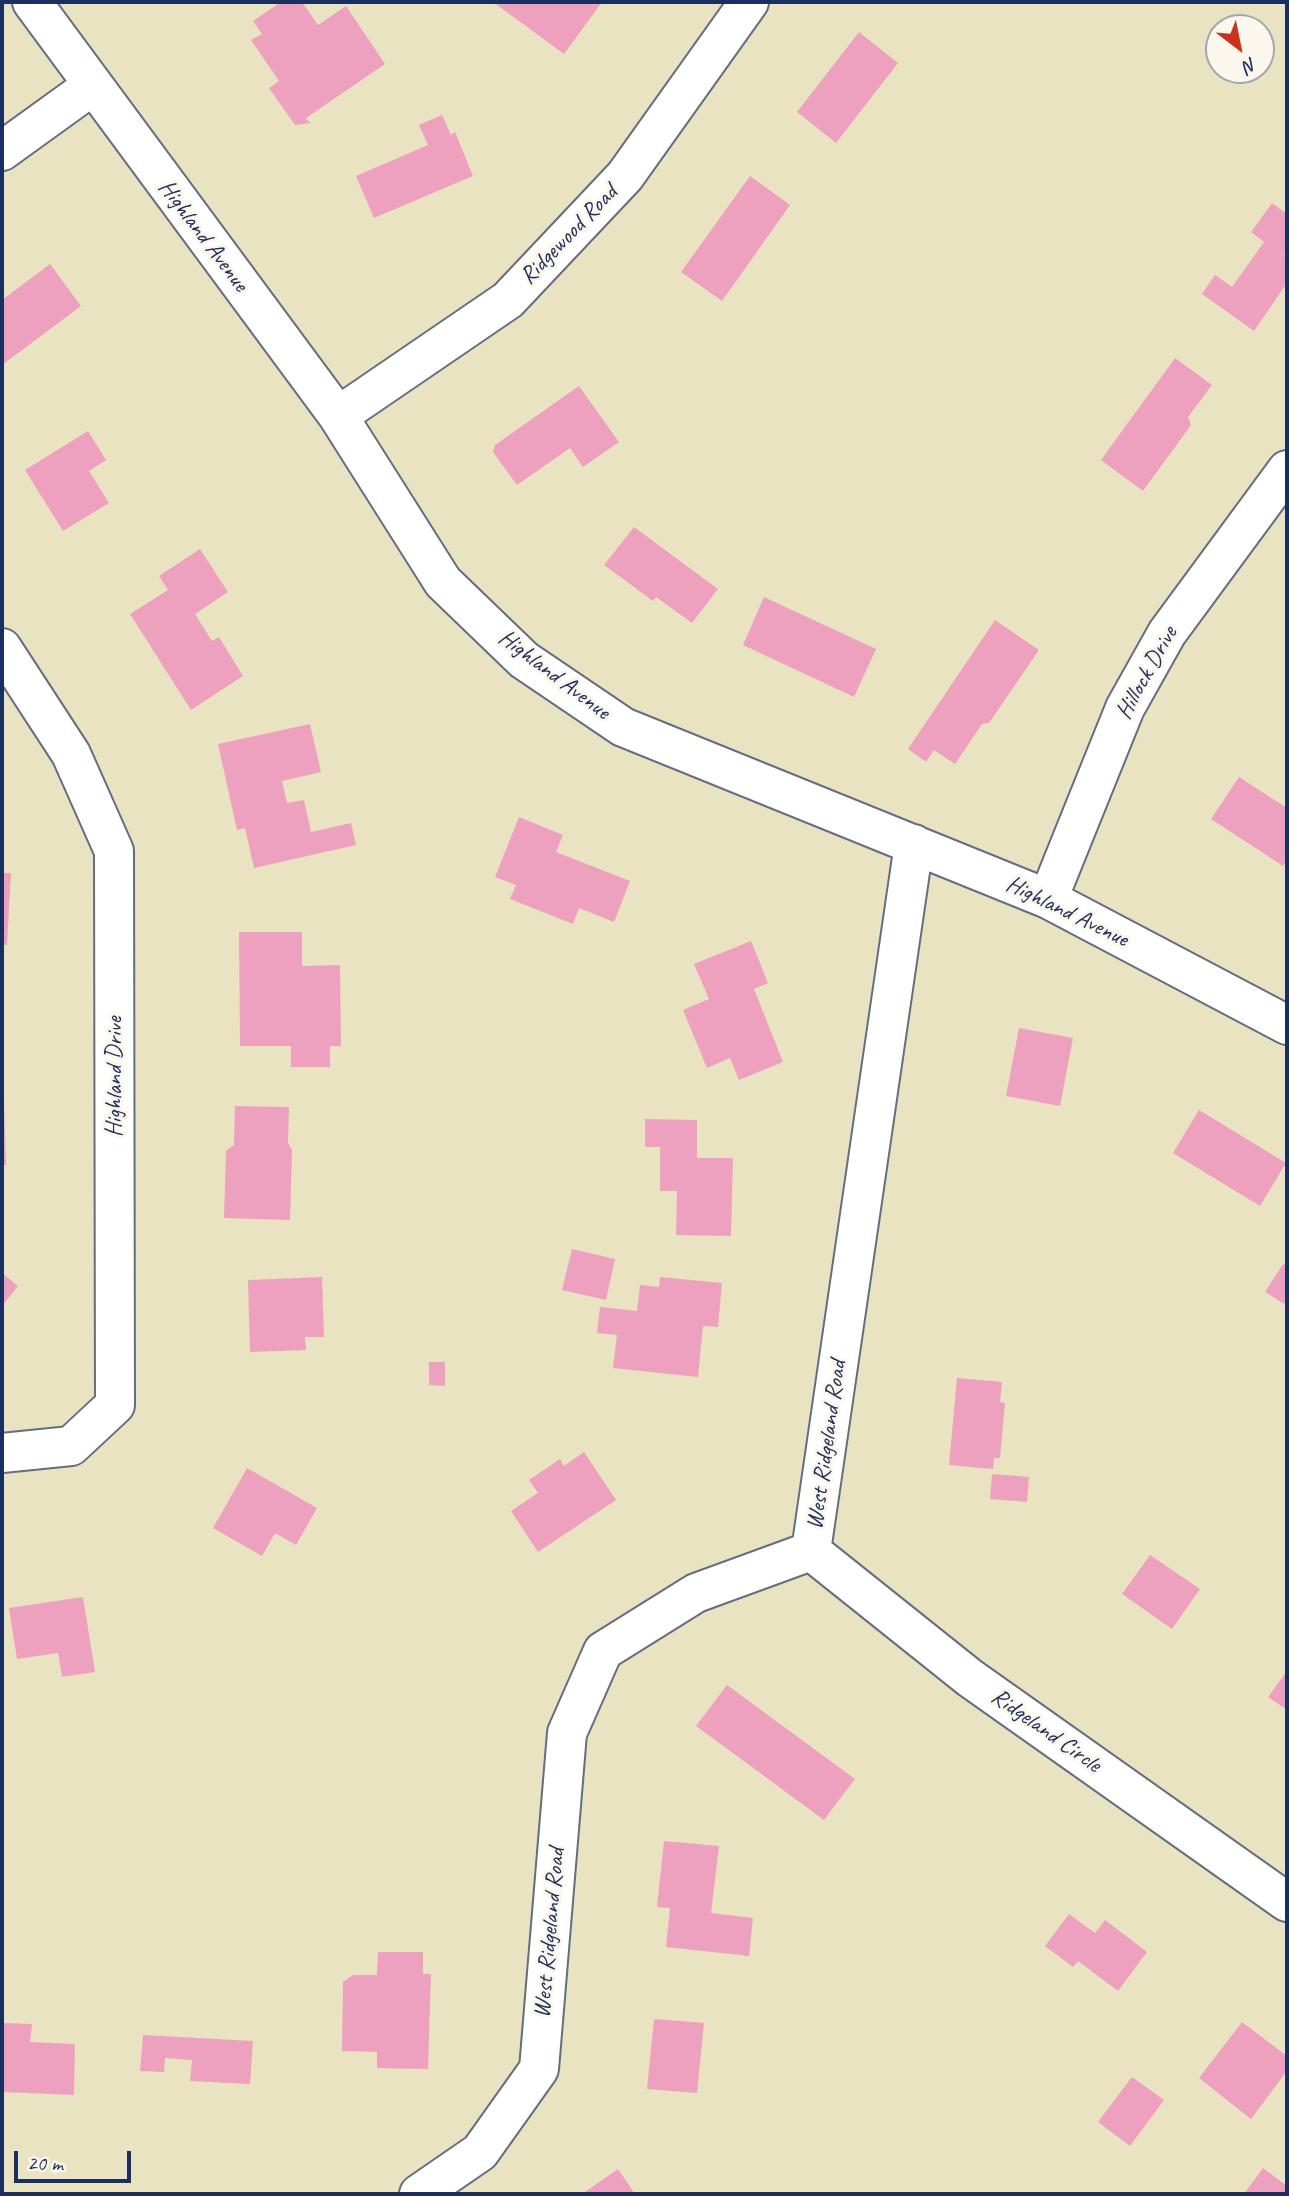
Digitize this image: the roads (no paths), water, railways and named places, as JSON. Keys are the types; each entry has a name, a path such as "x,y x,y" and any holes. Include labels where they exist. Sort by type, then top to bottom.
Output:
{"street":[{"name":"Highland Avenue","path":"32,2 338,416 443,582 524,660 622,727 1048,899 1287,1025"},
{"name":"Ridgewood Road","path":"338,416 508,300 625,176 750,2"},
{"path":"2,151 92,86"},
{"name":"Hillock Drive","path":"1048,899 1125,708 1167,633 1287,470"},
{"name":"Highland Drive","path":"2,648 71,754 114,851 116,1391 116,1405 71,1446 2,1453"},
{"name":"West Ridgeland Road","path":"419,2194 480,2152 539,2069 567,1733 603,1651 696,1593 811,1551 914,844"},
{"name":"Ridgeland Circle","path":"811,1551 970,1678 1287,1902"}]}
